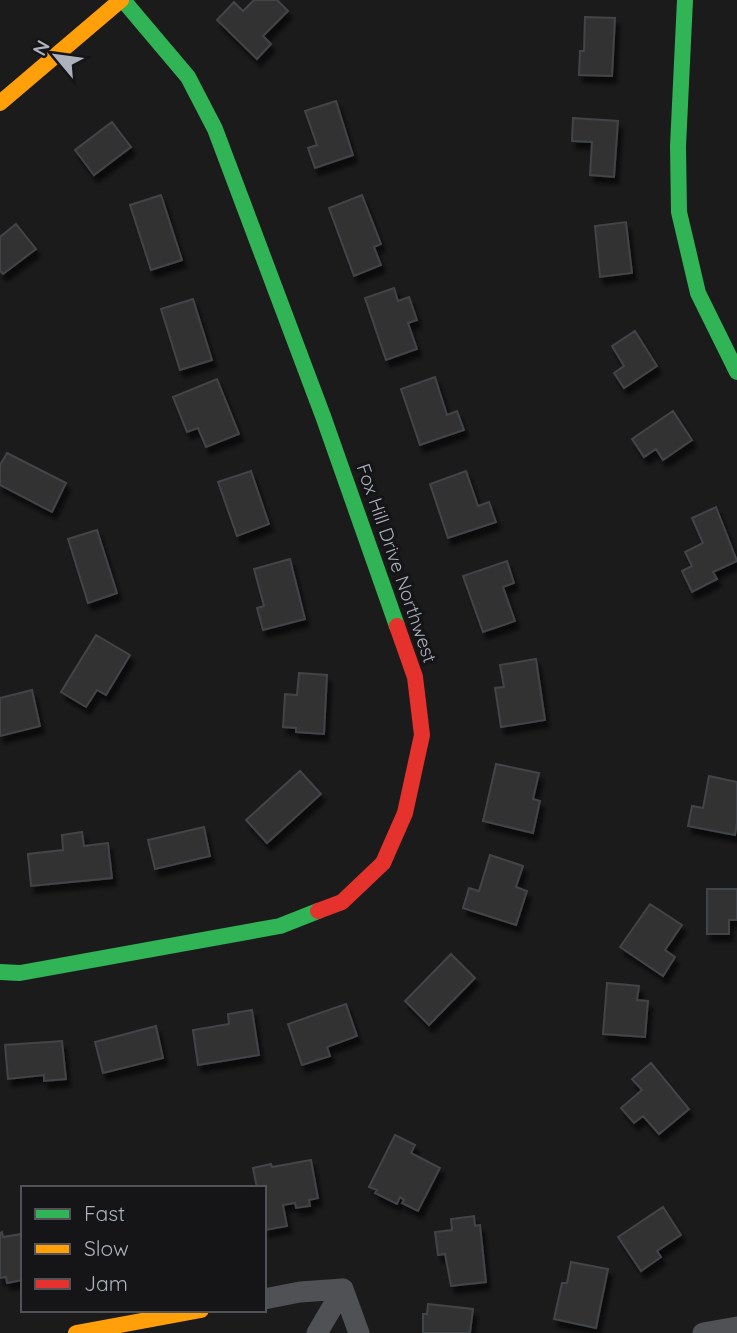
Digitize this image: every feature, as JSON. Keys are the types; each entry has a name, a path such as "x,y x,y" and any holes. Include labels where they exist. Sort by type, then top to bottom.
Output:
{"street":[{"path":"0,103 122,0"},
{"name":"Fox Hill Drive Northwest","path":"0,972 20,972 280,926 342,902 383,863 405,813 422,735 415,677 323,416 215,129 188,77 122,0"},
{"path":"685,0 678,146 679,212 698,293 737,372"},
{"path":"266,1299 300,1292 343,1289"},
{"path":"317,1333 343,1289"},
{"path":"343,1289 359,1333"},
{"path":"76,1333 190,1312"},
{"path":"703,1333 737,1327"}],"building":[{"path":"254,0 277,0 288,11 263,36 271,44 257,59 217,20 234,2 243,11"},
{"path":"585,17 615,18 612,76 579,75 580,51 584,51"},
{"path":"336,101 353,155 315,168 308,148 317,145 305,111"},
{"path":"573,118 618,121 614,177 590,175 592,142 572,141"},
{"path":"112,122 131,147 94,175 75,150"},
{"path":"161,195 182,260 151,270 130,205"},
{"path":"362,195 381,244 374,247 381,265 354,276 329,208"},
{"path":"626,222 632,273 600,277 595,226"},
{"path":"16,224 36,249 3,274 0,271 0,237"},
{"path":"394,288 398,301 409,297 417,320 408,323 417,349 386,360 365,298"},
{"path":"193,299 212,360 180,370 161,309"},
{"path":"635,331 657,366 624,388 614,373 624,366 612,346"},
{"path":"435,377 447,415 457,411 464,430 420,445 401,389"},
{"path":"217,379 239,434 206,447 198,428 187,432 173,397"},
{"path":"673,411 692,440 663,460 656,449 644,457 632,439"},
{"path":"7,453 66,483 52,512 0,485 0,465"},
{"path":"251,471 269,524 237,536 218,482"},
{"path":"466,471 478,506 489,502 496,522 448,538 430,484"},
{"path":"716,507 737,561 713,572 717,579 692,592 682,571 692,566 685,552 703,543 692,518"},
{"path":"97,530 117,593 88,603 68,539"},
{"path":"290,559 305,619 263,630 257,608 264,606 254,569"},
{"path":"507,561 514,583 503,587 515,621 483,632 463,576"},
{"path":"96,635 130,655 106,695 97,690 86,707 61,692"},
{"path":"536,659 545,720 501,727 495,688 504,687 500,665"},
{"path":"299,673 327,675 324,734 296,732 296,728 283,727 285,694 297,695"},
{"path":"32,690 40,726 0,736 0,698"},
{"path":"496,764 539,773 533,799 540,801 533,833 483,821"},
{"path":"300,771 321,794 267,843 246,820"},
{"path":"709,776 737,782 735,835 688,826 692,806 703,808"},
{"path":"204,827 210,856 155,869 148,840"},
{"path":"82,832 84,846 108,843 112,878 31,886 28,854 63,850 62,835"},
{"path":"490,855 523,866 516,887 527,891 516,925 463,908 469,888 479,891"},
{"path":"707,889 737,889 737,920 729,920 729,934 707,934"},
{"path":"650,904 682,925 665,950 675,957 663,976 620,947"},
{"path":"451,954 475,978 429,1025 405,1001"},
{"path":"607,983 639,986 637,1000 648,1001 645,1037 603,1034"},
{"path":"346,1004 357,1036 327,1047 330,1056 302,1065 288,1024"},
{"path":"252,1010 259,1055 198,1065 193,1030 229,1024 228,1014"},
{"path":"156,1026 163,1058 103,1073 95,1042"},
{"path":"62,1041 66,1079 44,1081 44,1075 8,1079 5,1045"},
{"path":"651,1063 689,1109 659,1134 643,1116 634,1123 621,1108 642,1090 632,1079"},
{"path":"395,1135 415,1145 411,1153 440,1168 418,1211 402,1203 404,1200 400,1197 397,1204 369,1187"},
{"path":"311,1160 318,1198 309,1200 310,1206 296,1208 295,1203 283,1205 287,1226 266,1230 266,1186 257,1186 253,1168 271,1164 272,1167"},
{"path":"663,1207 681,1235 657,1251 661,1257 641,1271 618,1237"},
{"path":"474,1216 475,1226 480,1225 486,1282 451,1286 445,1254 438,1255 435,1232 452,1230 451,1219"},
{"path":"2,1232 3,1237 21,1234 21,1280 7,1283 6,1277 0,1278"},
{"path":"571,1262 608,1269 596,1328 554,1319 562,1283 567,1283"},
{"path":"428,1304 473,1309 470,1333 423,1333 423,1314 427,1314"}],"traffic: fast":[{"path":"123,0 188,77 215,129 323,416 397,626"},
{"path":"685,0 678,146 679,212 698,293 737,372"},
{"path":"0,972 20,973 280,926 318,911"}],"traffic: slow":[{"path":"0,103 121,0"},
{"path":"76,1333 190,1312"}],"traffic: jam":[{"path":"318,911 342,902 383,863 405,813 422,735 415,677 397,626"}]}
